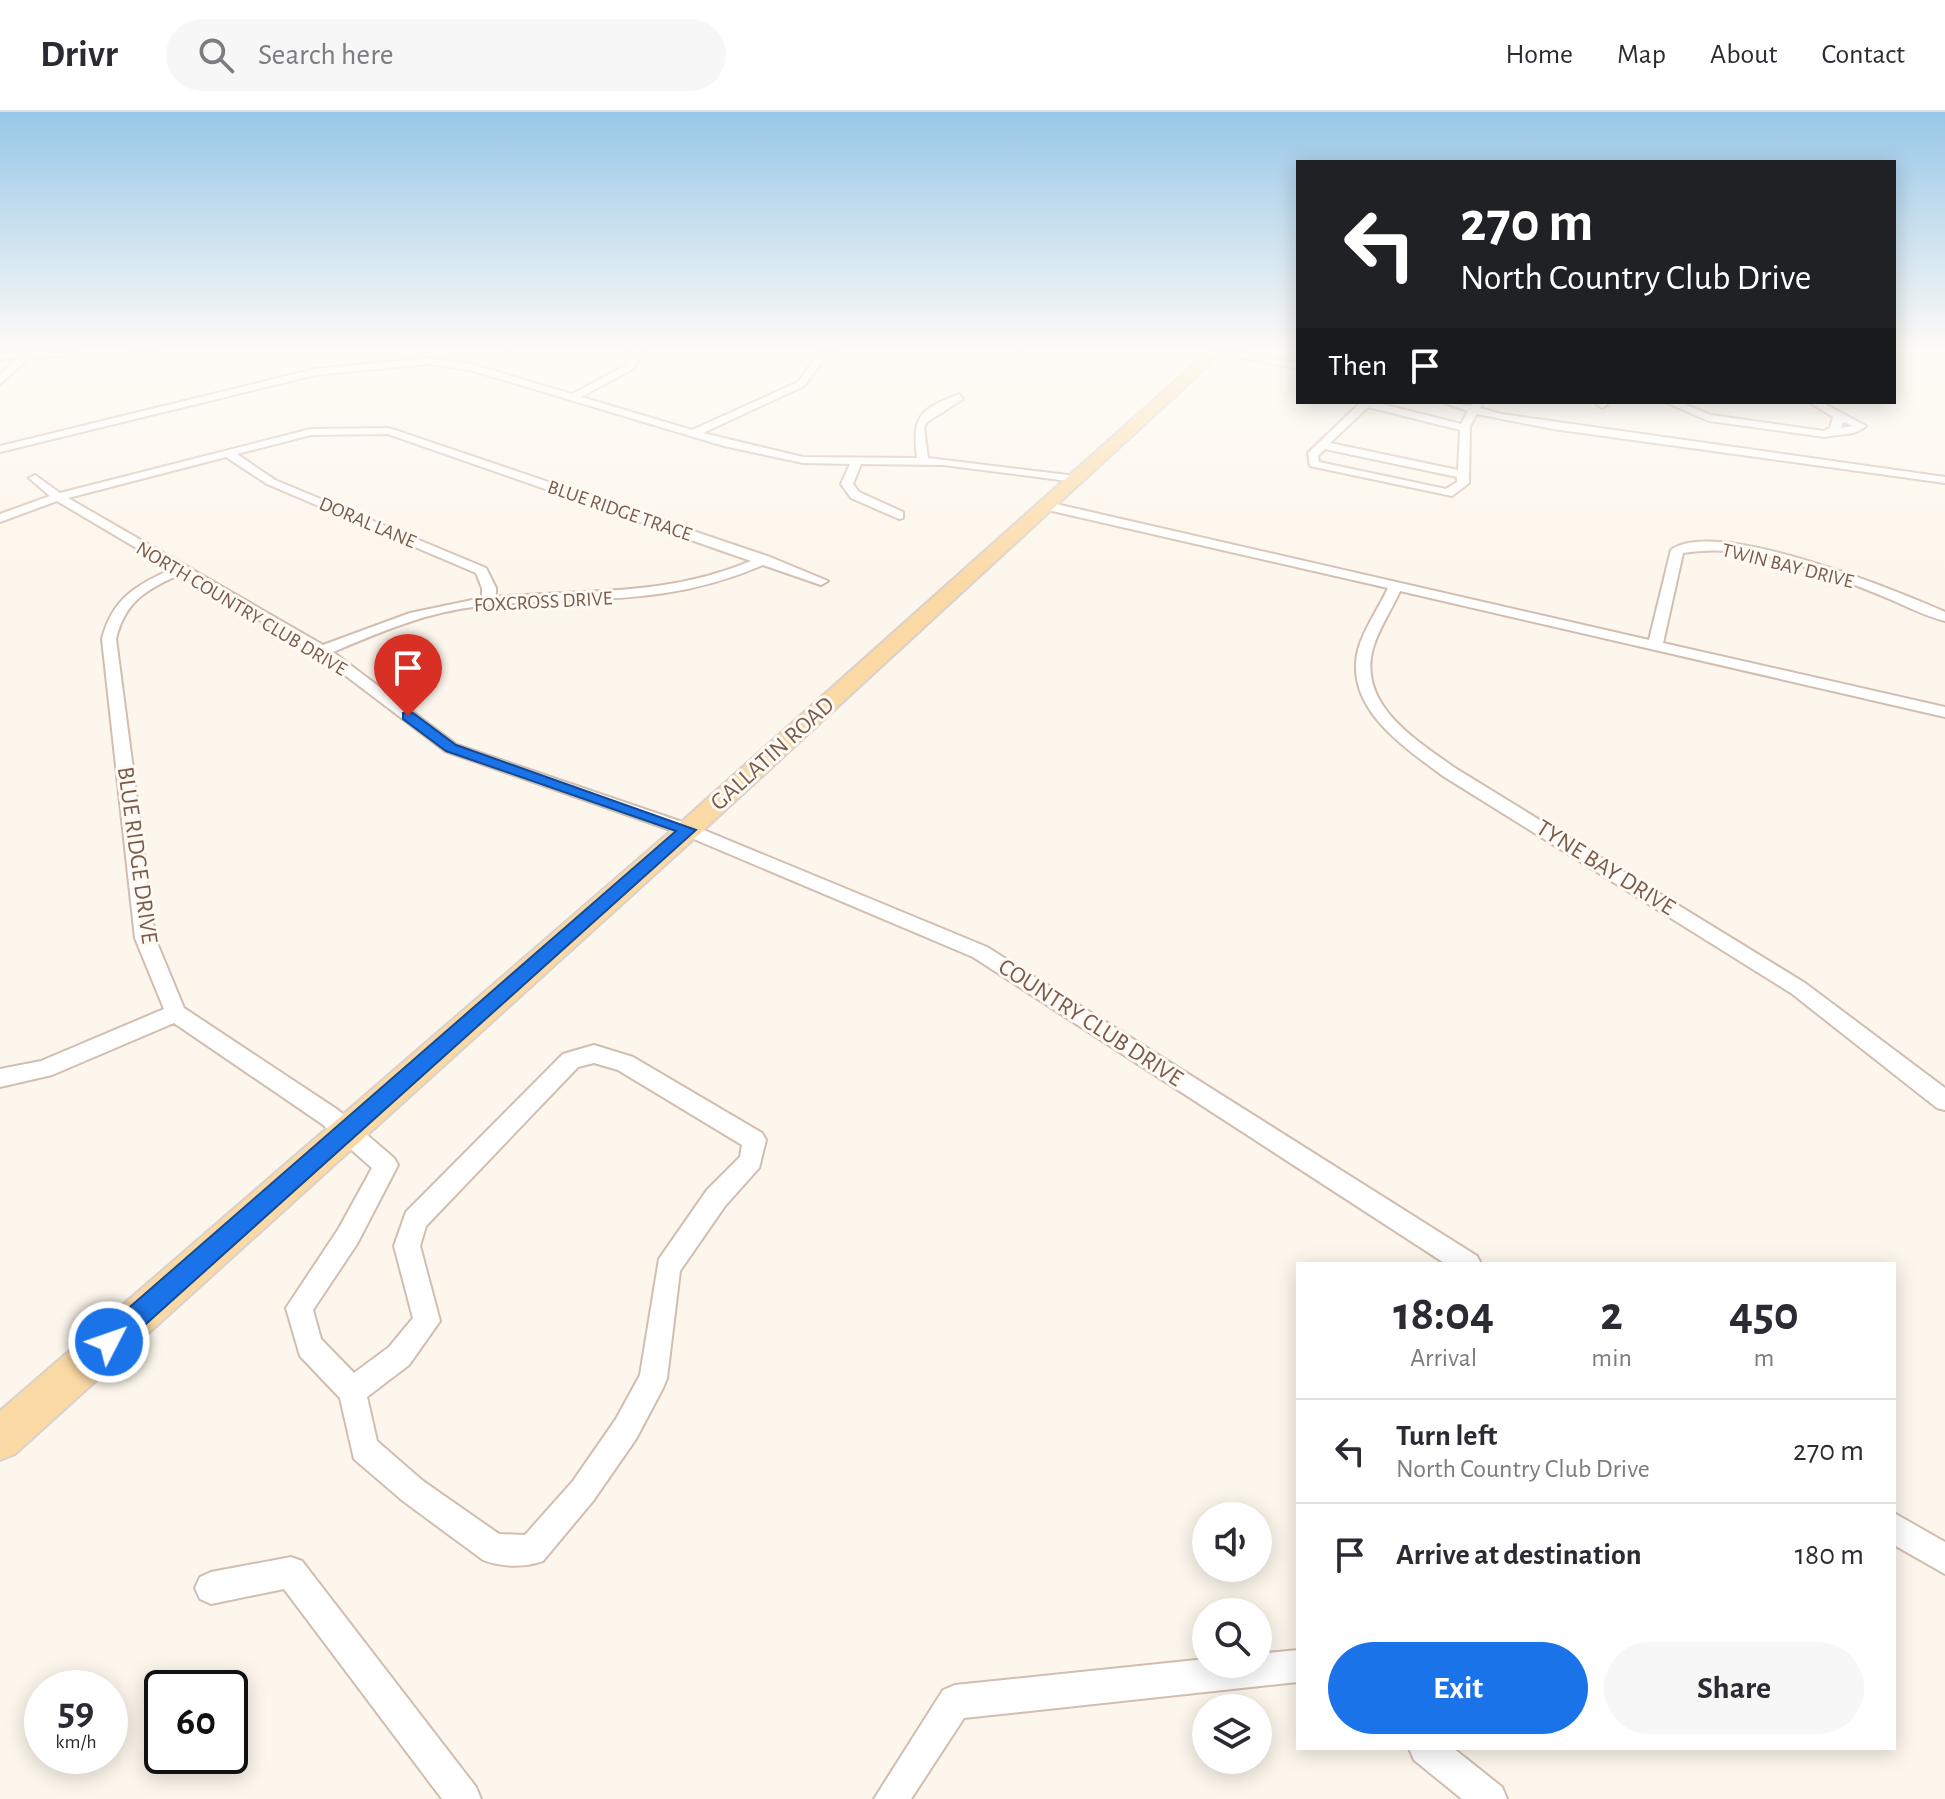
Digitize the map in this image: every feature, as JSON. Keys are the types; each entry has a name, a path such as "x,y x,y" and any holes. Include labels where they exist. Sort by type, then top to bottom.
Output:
{"main road":[{"name":"GALLATIN ROAD","path":"0,1439 688,830 1043,505 1131,429"}],"street":[{"path":"0,437 4,448 83,429"},
{"name":"BLUE RIDGE TRACE","path":"0,518 58,497 311,432 353,429 389,431 821,581"},
{"path":"674,429 803,460 985,465 1076,479"},
{"path":"692,434 703,429"},
{"path":"919,429 923,463"},
{"path":"1340,429 1312,455 1314,464 1321,469 1448,493 1461,487 1465,429"},
{"path":"1573,429 1945,480"},
{"path":"1784,429 1825,434 1856,429"},
{"path":"1323,445 1464,475"},
{"name":"DORAL LANE","path":"227,453 271,482 481,571 489,588 489,602"},
{"path":"856,463 847,484 855,495 899,515"},
{"name":"NORTH COUNTRY CLUB DRIVE","path":"35,478 58,497 322,651 451,748 688,830"},
{"path":"1043,505 1945,712"},
{"name":"TWIN BAY DRIVE","path":"1655,646 1677,550 1688,545 1737,549 1794,562 1873,587 1945,617"},
{"name":"FOXCROSS DRIVE","path":"322,651 394,621 489,602 624,598 676,590 726,579 765,560"},
{"name":"BLUE RIDGE DRIVE","path":"176,1013 145,938 109,639 113,617 123,600 180,570"},
{"name":"TYNE BAY DRIVE","path":"1396,586 1365,650 1364,682 1373,705 1397,733 1449,772 1798,988 1945,1101"},
{"name":"COUNTRY CLUB DRIVE","path":"688,830 980,952 1465,1262"},
{"path":"0,1078 44,1069 176,1013 348,1130 386,1165 348,1236 299,1308 310,1347 352,1391 364,1449 413,1491 494,1549 532,1550 583,1491 626,1429 653,1378 668,1267 716,1198 751,1161 754,1140 625,1063 594,1054 571,1060 415,1220 407,1246 427,1321 399,1356 352,1391"},
{"path":"1896,1529 1945,1559"},
{"path":"211,1588 291,1572 464,1799"},
{"path":"891,1799 955,1702 1296,1666"},
{"path":"1429,1750 1490,1799"}],"route":[{"path":"109,1342 688,830 451,748 408,716"}]}
